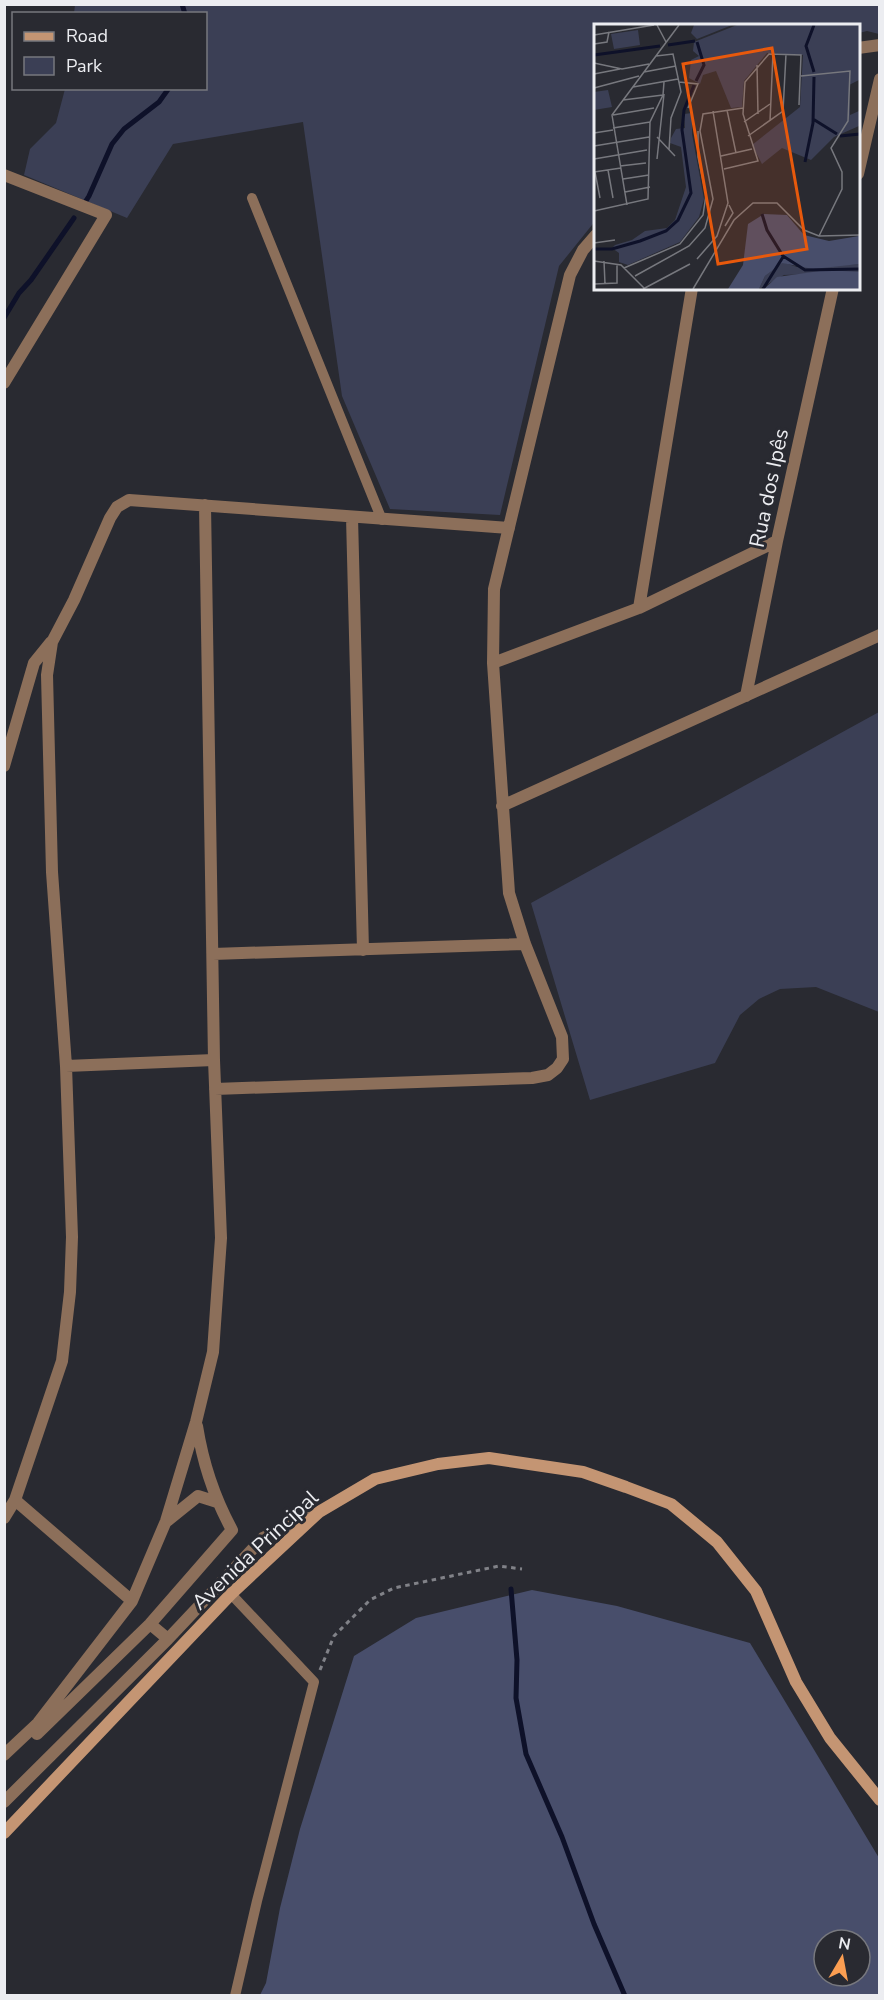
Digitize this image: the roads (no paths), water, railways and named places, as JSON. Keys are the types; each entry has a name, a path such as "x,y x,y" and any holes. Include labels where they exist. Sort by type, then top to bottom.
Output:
{"street":[{"path":"860,48 879,45"},
{"path":"860,165 879,79"},
{"path":"4,175 106,215 4,383"},
{"path":"215,1089 532,1078 548,1075 557,1068 562,1059 562,1037 525,944 508,893 493,663 494,589 570,275 583,250 594,237"},
{"path":"639,608 692,290"},
{"name":"Rua dos Ipês","path":"746,696 777,541 833,290"},
{"path":"4,766 34,663 51,642 74,600 102,532 117,507 129,500 509,528"},
{"path":"4,1755 38,1723 132,1600 166,1521 196,1422 213,1352 219,1290 220,1238 214,1060 205,505"},
{"path":"352,517 363,950"},
{"path":"493,663 639,608 777,541"},
{"path":"502,806 879,635"},
{"path":"4,1518 15,1500 62,1361 70,1292 72,1237 66,1066 52,872 47,675 51,642"},
{"path":"213,954 525,944"},
{"path":"66,1066 214,1060"},
{"path":"4,1766 150,1624 232,1530 217,1502 201,1451 196,1422"},
{"name":"Avenida Principal","path":"4,1833 231,1594 319,1512 375,1479 438,1464 489,1458 583,1472 671,1504 717,1542 756,1591 796,1682 830,1738 879,1800"},
{"path":"166,1521 198,1496 217,1502"},
{"path":"15,1500 132,1600"},
{"path":"4,1802 168,1640 263,1538 319,1512"},
{"path":"150,1624 168,1640"},
{"path":"73,1734 87,1748"}],"lane":[{"path":"252,198 382,520"},
{"path":"231,1594 314,1682 235,1995"}],"waterway":[{"path":"182,4 184,12"},
{"path":"84,204 112,144 124,129 159,102 168,90"},
{"path":"4,318 19,293 31,280 74,218"},
{"path":"511,1589 517,1660 516,1698 526,1754 562,1837 594,1924 625,1996"}]}
